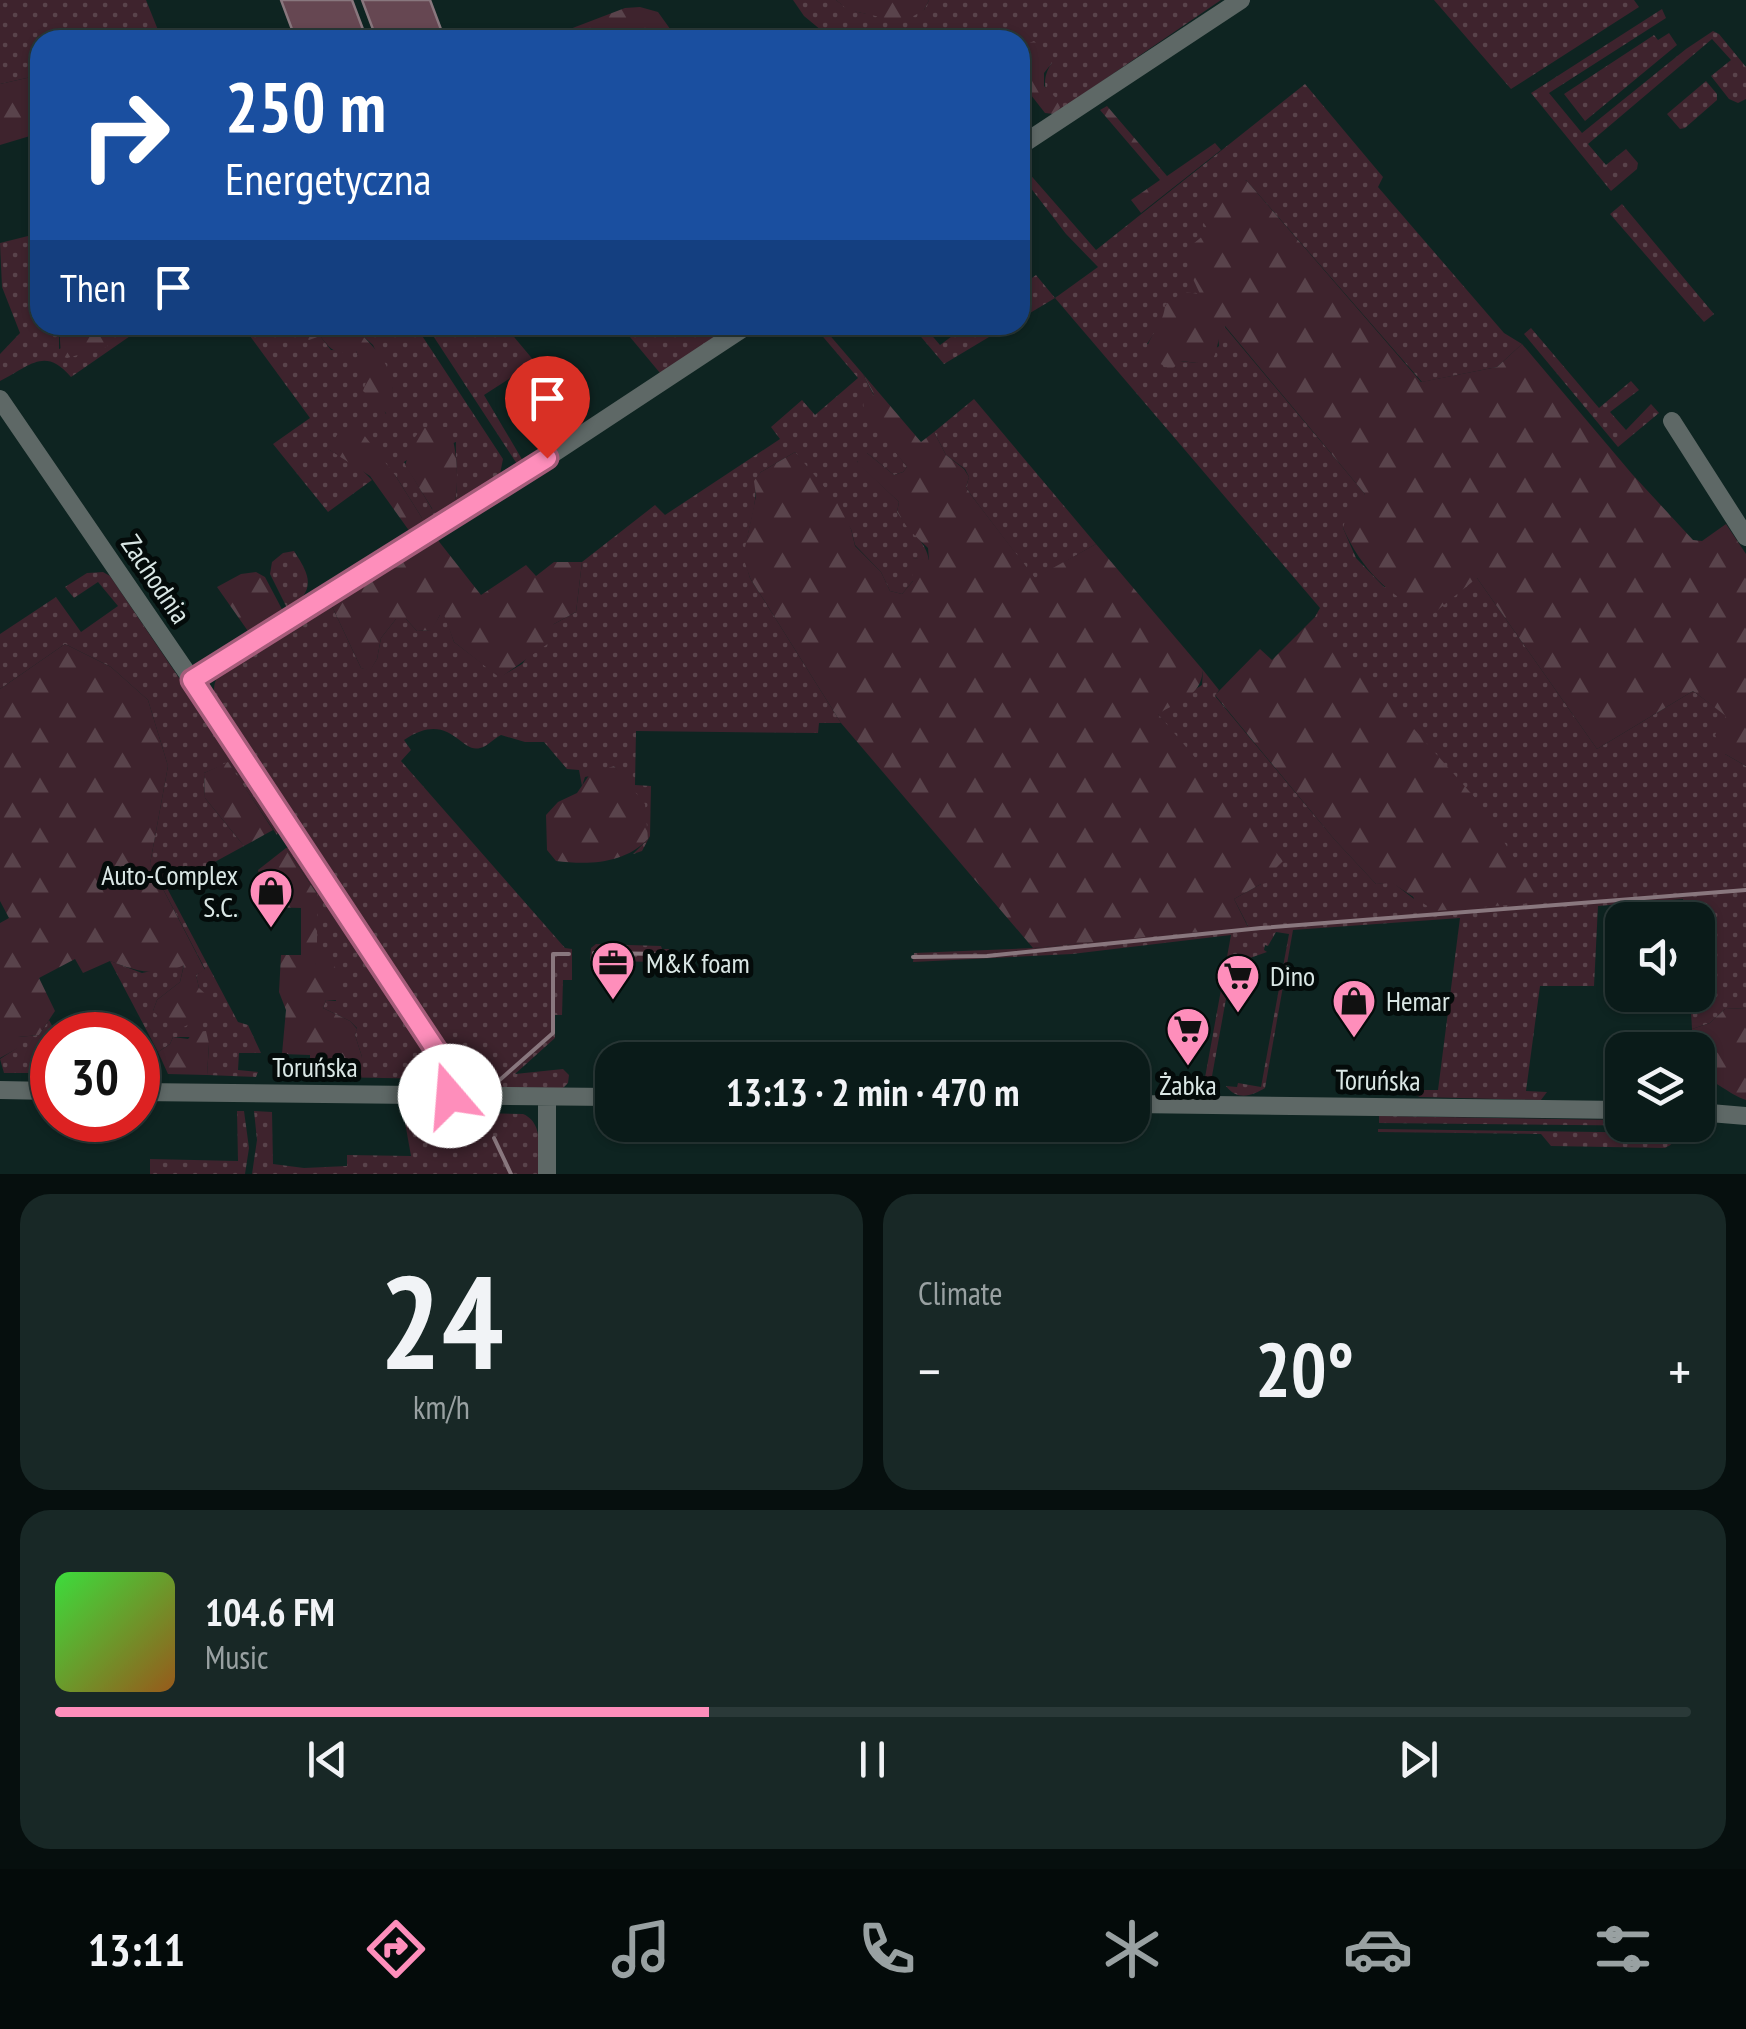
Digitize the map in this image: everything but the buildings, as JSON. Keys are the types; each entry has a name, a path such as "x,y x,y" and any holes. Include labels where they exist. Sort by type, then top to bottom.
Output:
{"street":[{"path":"1030,139 1241,0"},
{"path":"192,680 519,476 733,335"},
{"name":"Zachodnia","path":"0,400 192,680 438,1053 449,1076 450,1096"},
{"path":"1672,421 1746,537"},
{"path":"0,1090 30,1091"},
{"name":"Toruńska","path":"160,1092 595,1097"},
{"path":"547,1097 547,1174"},
{"name":"Toruńska","path":"1150,1104 1605,1110"},
{"path":"1715,1113 1746,1116"}],"green space":[{"path":"0,0 146,0 158,30 30,30 30,77 0,84"},
{"path":"793,0 836,0 856,11 877,14 924,10 929,0 1221,0 1054,114 1045,82 1052,63 1030,50 1030,30 821,30"},
{"path":"836,0 929,0 924,10 903,22 848,10"},
{"path":"1434,0 1634,0 1639,7 1511,89"},
{"path":"625,8 658,12 671,30 570,30 570,29"},
{"path":"1662,9 1666,18 1549,93 1582,133 1713,31 1746,67 1746,99 1738,103 1729,99 1711,76 1731,60 1712,39 1588,144 1606,165 1626,149 1638,163 1637,169 1611,191 1531,93"},
{"path":"1669,33 1677,45 1585,121 1564,94 1654,35 1658,40"},
{"path":"1034,41 1052,57 1044,73 1044,86 1059,101 1060,108 1054,114 1045,113 1030,94 1030,43"},
{"path":"30,77 30,136 0,145 0,84"},
{"path":"1706,81 1717,94 1717,100 1680,129 1667,114"},
{"path":"1305,84 1383,177 1378,187 1504,333 1522,344 1497,367 1422,382 1246,180 1209,231 1200,295 1164,319 1147,344 1180,361 1197,363 1219,346 1218,336 1224,326 1365,494 1343,528 1356,558 1384,587 1477,578 1597,749 1693,691 1727,716 1725,754 1746,766 1746,1008 1725,1009 1710,1023 1692,1029 1691,1012 1715,1012 1715,902 1605,902 1598,906 1594,986 1540,986 1526,1091 1547,1092 1541,1100 1420,1097 1405,1090 1438,1090 1460,918 1293,930 1265,1088 1240,1096 1226,1086 1237,1087 1238,1083 1261,1087 1289,934 1276,932 1265,945 1267,952 1250,958 1234,955 1212,1076 1202,1094 1231,935 1072,954 913,962 914,953 1033,948 1248,926 1234,899 1261,884 1197,763 1157,713 1202,685 1203,670 1219,690 1215,696 1334,839 1376,884 1392,882 1414,899 1315,617 1320,608 1055,298 1098,267 1030,187 1030,174 1096,250"},
{"path":"1107,106 1167,176 1215,143 1221,150 1141,213 1131,200 1160,180 1100,110"},
{"path":"1246,180 1421,382 1497,367 1522,344 1693,540 1702,541 1726,524 1746,554 1746,766 1725,754 1715,735 1726,716 1693,691 1597,749 1477,578 1429,617 1401,599 1368,569 1343,528 1348,510 1365,494 1225,326 1213,359 1181,361 1171,370 1145,355 1165,305 1183,292 1200,294 1188,268 1188,248 1209,231 1197,213"},
{"path":"1622,204 1714,314 1704,322 1610,214"},
{"path":"30,236 30,335 59,335 59,349 94,335 132,335 71,377 53,362 45,361 0,381 0,354 20,333 2,287 0,243"},
{"path":"1036,275 1055,298 1030,313 1030,280"},
{"path":"1531,328 1599,408 1631,381 1639,390 1610,412 1626,430 1651,404 1659,413 1618,447 1524,334"},
{"path":"60,335 112,335 107,347 67,358 61,356"},
{"path":"249,335 313,335 320,336 331,350 356,351 386,414 393,389 373,345 362,335 422,335 503,459 499,479 453,507 456,442 407,460 404,462 432,509 443,512 422,525 422,518 395,475 328,449 359,467 372,480 328,512 273,444 310,418"},
{"path":"303,335 362,335 384,362 392,379 387,414 363,391 367,379 356,351 335,351 320,336 309,340"},
{"path":"433,335 512,335 535,362 484,395 523,461 517,464"},
{"path":"628,335 719,335 660,373"},
{"path":"821,335 830,335 863,374 874,396 869,398 907,467 894,475 867,453 857,462 899,502 897,512 921,541 929,561 913,558 913,581 902,594 890,591 881,572 855,545 851,529 795,452 761,472 755,481 746,552 750,578 841,723 819,723 818,733 636,731 635,785 651,786 650,836 642,851 633,854 648,839 643,810 614,766 585,777 582,786 579,770 567,769 544,742 525,742 501,735 483,747 473,748 443,730 432,729 404,740 411,750 401,761 565,948 572,949 572,980 563,980 562,1015 555,1015 555,1038 515,1074 563,1069 569,1075 568,1083 563,1088 475,1087 464,1083 215,703 217,677 223,669 330,602 361,668 370,670 377,659 381,638 396,619 406,619 417,631 431,630 440,615 445,615 454,642 500,677 522,664 554,624 576,612 582,562 655,505 665,515 780,439 771,427 802,400 815,415 858,378"},
{"path":"919,335 932,335 940,345 954,335 992,335 944,364"},
{"path":"863,374 921,442 934,432 946,455 969,477 966,487 971,495 1035,578 1096,544 1203,670 1193,692 1158,714 1283,861 1273,871 1272,882 1234,899 1248,927 1033,948 841,723 750,578 743,557 756,496 754,481 761,472 795,452 836,501 855,546 881,572 890,591 902,594 913,581 913,558 929,560 928,548 897,512 899,502 857,463 861,452 894,475 907,467 864,413 863,400 874,395"},
{"path":"974,399 1096,544 1035,579 971,495 966,487 969,477 965,469 946,455 934,432"},
{"path":"351,425 357,426 395,475 422,518 422,525 410,532 370,476 328,449 337,435"},
{"path":"423,427 447,427 454,442 457,490 453,507 443,512 433,510 405,465"},
{"path":"437,539 481,595 526,565 536,576 554,562 582,562 576,612 554,624 549,643 500,678 454,642 444,615 440,615 432,630 417,631 406,619 396,619 381,638 370,671 361,668 330,602 412,550"},
{"path":"294,551 308,583 303,596 288,610 270,574 272,562 283,553"},
{"path":"103,572 110,576 280,827 277,835 228,763 204,773 205,798 244,846 167,888 238,1022 248,1025 261,1053 239,1053 238,1070 258,1072 256,1077 207,1075 209,1044 191,1037 173,1037 160,1051 160,1012 137,1012 110,961 142,973 184,964 180,982 157,1000 153,1011 199,988 196,975 205,969 150,864 168,766 148,700 111,667 65,644 0,689 0,634 56,597 81,632 118,606 98,582 74,598 65,587 87,573"},
{"path":"256,572 265,577 284,613 250,634 217,587 241,574"},
{"path":"1315,617 1476,799 1543,902 1435,911 1392,883 1376,884 1215,695 1260,649 1272,660"},
{"path":"65,644 111,667 148,700 168,766 150,864 205,970 196,975 199,988 211,999 208,1014 180,1029 161,1019 160,1012 153,1011 157,1000 180,982 184,965 147,972 110,961 83,973 75,959 39,978 55,1011 30,1012 30,1036 18,1037 18,1048 0,1058 0,923 9,918 0,901 0,689"},
{"path":"228,762 273,830 244,846 205,798 204,773"},
{"path":"614,766 645,804 648,839 628,854 605,861 556,861 547,850 546,815 558,802 577,793 592,771 603,773"},
{"path":"286,848 295,848 435,1061 437,1079 277,1076 275,1072 336,1073 362,1057 355,1035 357,1028 323,1008 326,1000 336,1001 334,991 315,967 317,894"},
{"path":"286,848 317,894 317,944 322,947 315,965 327,956 339,973 335,990 346,994 347,1000 326,1000 323,1008 350,1021 357,1029 355,1035 362,1057 359,1064 336,1073 310,1073 310,1055 282,1054 286,1010 279,992 281,955 301,955 301,908 265,907 258,870"},
{"path":"596,944 661,946 669,949 669,962 590,961 591,948"},
{"path":"1746,1008 1746,1100 1715,1083 1715,1032 1692,1032 1725,1009"},
{"path":"206,1031 207,1075 168,1074 160,1051 173,1037 188,1039 194,1032"},
{"path":"30,1036 30,1073 4,1073 0,1059 17,1048 18,1037"},
{"path":"237,1111 244,1111 249,1148 245,1174 150,1174 150,1159 238,1161"},
{"path":"254,1111 272,1112 273,1164 304,1168 347,1166 347,1155 411,1156 403,1111 523,1114 537,1131 538,1174 252,1174 257,1140"},
{"path":"1379,1116 1605,1120 1605,1125 1379,1123"},
{"path":"1378,1132 1605,1132 1605,1142 1673,1142 1665,1148 1551,1146 1541,1134"}],"shaded area":[{"path":"281,0 352,0 363,30 292,30"},
{"path":"362,0 430,0 441,30 373,30"}],"waterway":[{"path":"913,957 987,956 1261,928 1746,890"},
{"path":"594,953 664,954"},
{"path":"494,1085 553,1033 553,954 569,954"},
{"path":"494,1138 511,1174"}],"place":[{"name":"Auto-Complex S.C.","path":"271,929"},
{"name":"M&K foam","path":"613,1001"},
{"name":"Dino","path":"1238,1014"},
{"name":"Hemar","path":"1354,1039"},
{"name":"Żabka","path":"1188,1067"}],"route":[{"path":"450,1096 449,1076 438,1053 192,680 547,458"}]}
